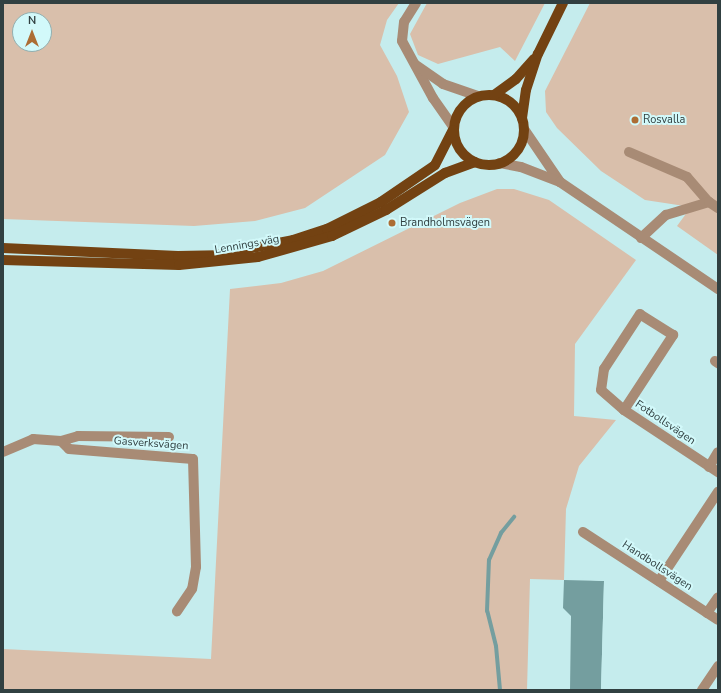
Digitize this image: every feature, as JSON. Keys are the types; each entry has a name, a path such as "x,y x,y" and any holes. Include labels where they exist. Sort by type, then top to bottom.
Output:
{"main road":[{"path":"500,163 517,150 524,129 522,118 526,90 538,54 563,3"},
{"path":"494,95 516,79 538,54"},
{"path":"477,96 494,95 511,102 522,118"},
{"name":"Lennings väg","path":"3,248 178,256 217,255 293,240 327,228 381,202 435,165 461,108 477,96"},
{"path":"453,128 459,150 475,162"},
{"name":"Lennings väg","path":"3,260 179,265 258,257 332,236 386,210 445,174 475,162 491,165 500,163"}],"street":[{"path":"416,3 404,22 402,41 433,98 453,128"},
{"path":"413,62 443,84 477,96"},
{"path":"524,129 560,182"},
{"path":"629,152 686,177 709,202 718,208"},
{"path":"500,163 520,167 560,182 718,289"},
{"path":"641,238 666,215 709,202"},
{"name":"Fotbollsvägen","path":"624,410 673,335 640,314 604,369 601,390 624,410 718,472"},
{"path":"3,452 33,439 61,441 78,436 169,437"},
{"name":"Gasverksvägen","path":"61,441 69,449 193,459 196,567 192,589 177,611"},
{"path":"709,467 718,452"},
{"path":"658,581 718,492"},
{"name":"Handbollsvägen","path":"583,532 718,620"},
{"path":"707,613 718,597"},
{"path":"702,690 718,666"}],"shaded area":[{"path":"3,3 399,3 387,20 380,45 397,76 409,112 385,155 305,208 255,221 194,226 3,219"},
{"path":"427,3 545,3 515,61 500,47 438,64 418,55 410,34"},
{"name":"Rosvalla","path":"590,3 718,3 718,255 677,226 691,207 645,200 601,171 557,128 546,112 545,91"},
{"path":"497,189 514,189 549,200 636,260 575,344 574,416 616,420 579,466 566,509 564,580 530,579 527,690 3,690 3,649 211,659 230,289 281,283 323,271 460,203"}],"water":[{"path":"564,580 604,581 601,690 570,690 571,616 563,608"}],"pier":[{"path":"564,578 605,580 603,690 601,690 604,581"}],"waterway":[{"path":"500,690 496,646 487,611 489,560 501,533 514,517"}],"place":[{"name":"Rosvalla","path":"635,120"},
{"name":"Brandholmsvägen","path":"392,223"}]}
